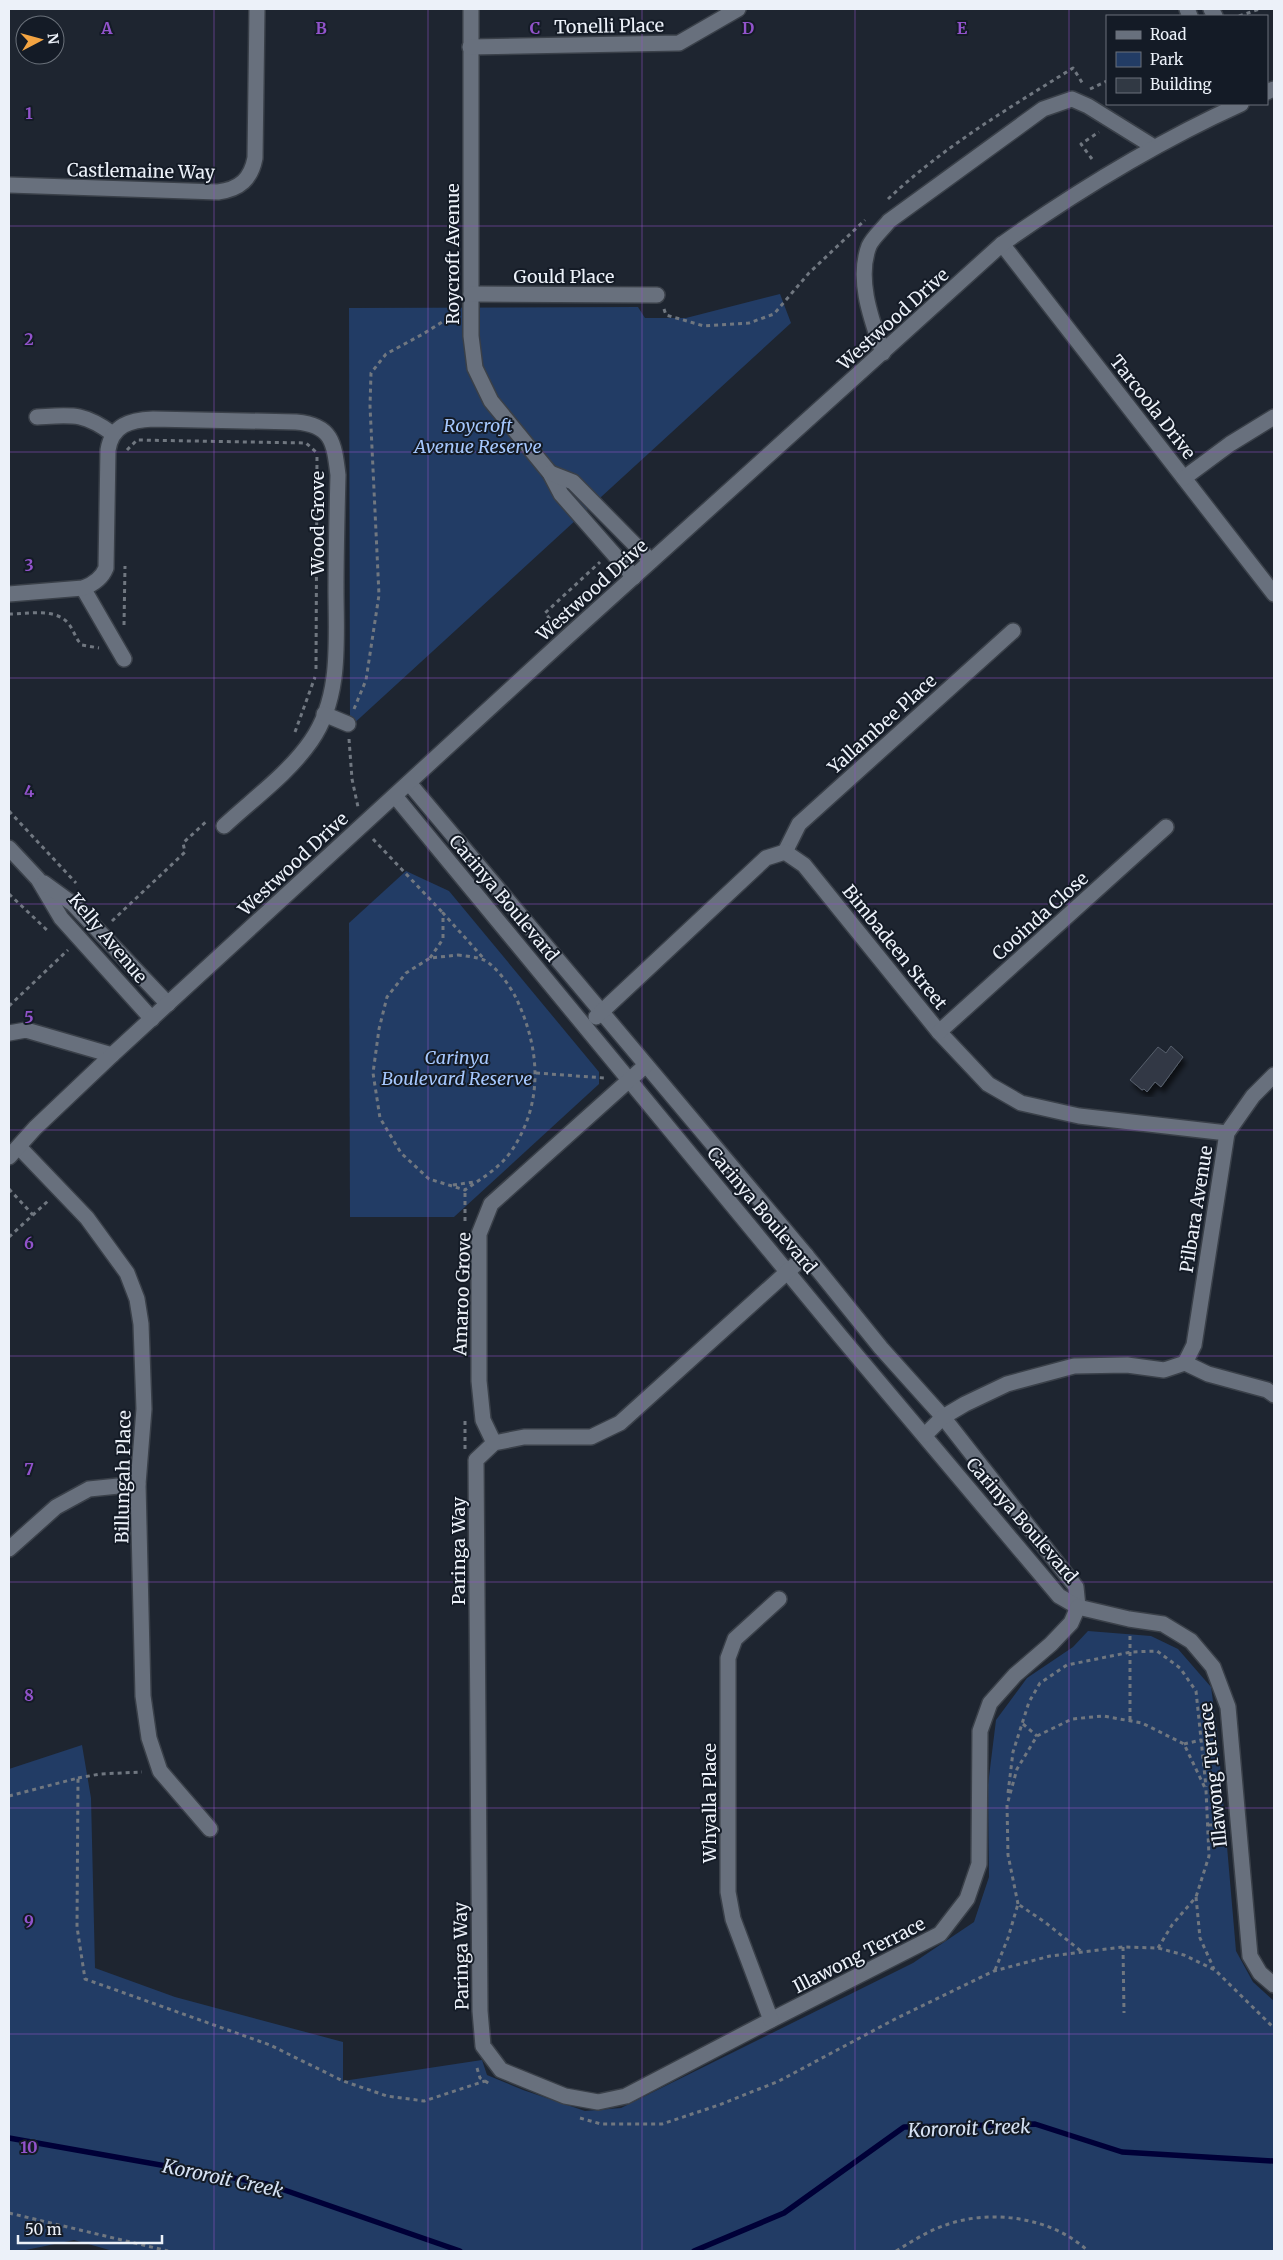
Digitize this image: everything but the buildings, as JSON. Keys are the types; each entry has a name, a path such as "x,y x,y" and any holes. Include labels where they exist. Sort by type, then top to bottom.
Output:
{"street":[{"name":"Castlemaine Way","path":"9,186 218,192 234,189 241,185 252,171 255,158 257,9"},
{"name":"Roycroft Avenue","path":"471,9 471,336 475,368 491,402 550,473 561,494 634,577"},
{"name":"Tonelli Place","path":"470,47 679,43 738,9"},
{"path":"883,353 870,315 864,274 870,245 889,221 1042,109 1072,99 1088,106 1154,147"},
{"name":"Westwood Drive","path":"14,1152 35,1128 112,1055 566,638 1002,244 1047,212 1154,147 1234,105"},
{"name":"Tarcoola Drive","path":"1002,244 1274,594"},
{"name":"Gould Place","path":"471,294 657,295"},
{"path":"9,594 83,588 98,580 106,568 108,450 113,434 96,421 87,418 72,415 37,417"},
{"path":"1184,478 1230,444 1274,417"},
{"name":"Wood Grove","path":"113,434 129,424 153,419 296,422 317,425 327,433 336,458 338,474 334,682 324,714 312,739 298,758 224,826"},
{"name":"Roycroft Avenue","path":"550,473 573,482 651,561"},
{"path":"83,588 124,659"},
{"name":"Yallambee Place","path":"785,852 799,824 1013,631"},
{"path":"324,714 348,724"},
{"name":"Carinya Boulevard","path":"409,783 548,946 859,1321 943,1417 1076,1587 1078,1607"},
{"name":"Carinya Boulevard","path":"395,796 864,1365 925,1434 1059,1596 1078,1607"},
{"name":"Cooinda Close","path":"939,1032 1166,827"},
{"name":"Kelly Avenue","path":"9,848 38,879 73,904 168,1004"},
{"path":"586,1027 766,858 785,852"},
{"name":"Bimbadeen Street","path":"785,852 804,865 939,1032 988,1084 1021,1103 1079,1116 1227,1134"},
{"path":"468,884 486,872"},
{"name":"Kelly Avenue","path":"38,879 61,918 152,1019"},
{"path":"531,960 548,946"},
{"path":"9,1033 26,1030 112,1055"},
{"name":"Amaroo Grove","path":"494,1442 483,1420 479,1381 478,1234 491,1204 628,1079 646,1065"},
{"name":"Pilbara Avenue","path":"1185,1363 1194,1345 1227,1134 1253,1096 1274,1075"},
{"name":"Billungah Place","path":"14,1152 87,1218 127,1273 137,1298 141,1324 144,1409 138,1484 142,1696 149,1738 160,1771 210,1829"},
{"path":"707,1173 723,1156"},
{"path":"494,1442 524,1437 591,1437 620,1423 806,1255"},
{"path":"841,1337 859,1321"},
{"path":"864,1365 882,1348"},
{"path":"925,1434 943,1417 1007,1384 1074,1366 1127,1365 1164,1370 1185,1363 1208,1374 1267,1390 1274,1395"},
{"name":"Paringa Way","path":"483,2046 480,2001 476,1460 494,1442"},
{"path":"9,1550 56,1507 89,1489 138,1484"},
{"path":"1003,1529 1020,1516"},
{"name":"Whyalla Place","path":"771,2020 733,1919 728,1892 728,1658 735,1639 779,1599"},
{"name":"Illawong Terrace","path":"483,2046 501,2070 565,2096 598,2102 626,2096 940,1934 967,1899 979,1864 980,1731 990,1703 1015,1675 1051,1644 1071,1623 1078,1607 1129,1619 1163,1624 1191,1641 1213,1667 1228,1707 1250,1956 1260,1973 1274,1985"}],"path":[{"path":"1242,15 1260,9"},
{"path":"443,913 443,939 430,958 406,973 386,997 379,1029 373,1073 380,1118 401,1154 429,1179 465,1190 494,1170 512,1150 530,1114 536,1073 533,1045 523,1014 509,984 485,961 443,913 362,826 352,779 348,724 366,680 379,595 370,406 371,373 386,354 424,334 455,314"},
{"path":"126,451 137,440 306,443 317,452 316,675 293,737"},
{"path":"9,614 59,616 68,623 79,642 89,648 104,647 120,635 124,619 125,559"},
{"path":"566,638 545,613 601,562"},
{"path":"112,922 185,852 183,843 211,817"},
{"path":"9,1006 68,950"},
{"path":"430,958 458,955 485,961"},
{"path":"536,1073 610,1078"},
{"path":"9,1188 33,1214"},
{"path":"9,1237 52,1197"},
{"path":"1129,1619 1131,1652 1130,1720"},
{"path":"994,1971 1008,1938 1018,1904 1008,1855 1007,1805 1012,1752 1029,1702 1040,1683 1067,1665 1131,1652 1157,1651 1180,1668 1196,1691 1206,1790 1209,1856 1196,1896 1172,1925 1158,1948"},
{"path":"1007,1805 1016,1769 1037,1736 1072,1719 1102,1716 1142,1722 1184,1744 1206,1790"},
{"path":"1023,1724 1037,1736"},
{"path":"1184,1744 1201,1740"},
{"path":"9,1796 100,1774 160,1771"},
{"path":"78,1778 77,1927 85,1979 270,2045 343,2081 387,2096 424,2101 484,2081 493,2085"},
{"path":"1196,1896 1200,1938 1215,1970"},
{"path":"1018,1904 1046,1923 1082,1952"},
{"path":"1123,1946 1124,2013"},
{"path":"574,2116 601,2124 662,2124 719,2105 779,2081 897,2018 994,1971 1050,1956 1123,1946 1158,1948 1184,1955 1215,1970 1274,2028"},
{"path":"9,2213 168,2251"},
{"path":"896,2251 944,2225 977,2217 1016,2219 1037,2223 1067,2236 1088,2251"}],"green space":[{"name":"Roycroft Avenue Reserve","path":"780,294 791,323 350,727 349,308 638,307 645,318 686,318"},
{"name":"Carinya Boulevard Reserve","path":"406,871 449,891 599,1072 599,1084 454,1217 350,1217 349,923"},
{"path":"1088,1631 1151,1636 1178,1649 1211,1687 1217,1730 1236,1951 1253,1982 1274,2001 1274,2251 113,2251 74,2240 21,2251 9,2251 9,1769 82,1745 91,1798 95,1968 175,1997 343,2042 343,2081 482,2060 487,2075 523,2090 585,2111 621,2108 913,1963 974,1922 989,1877 988,1785 996,1720 1027,1678 1073,1647"}],"waterway":[{"name":"Kororoit Creek","path":"694,2251 784,2213 904,2127 1035,2124 1122,2152 1274,2161"},
{"name":"Kororoit Creek","path":"9,2138 267,2184 460,2251"}]}
